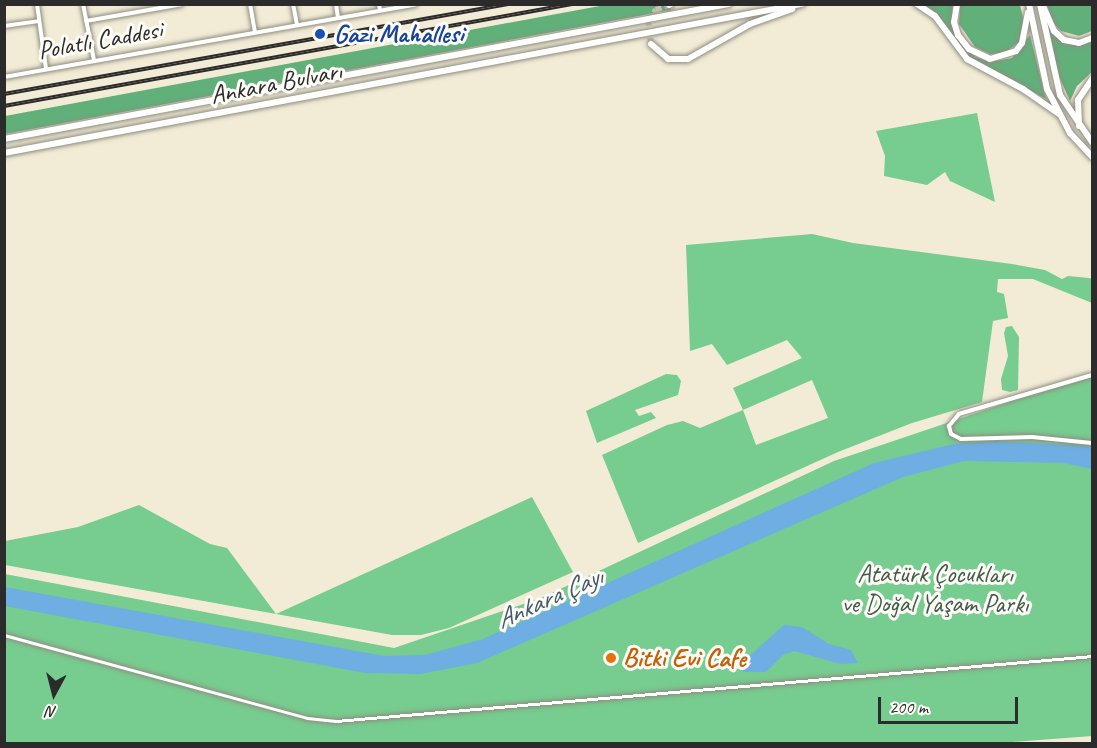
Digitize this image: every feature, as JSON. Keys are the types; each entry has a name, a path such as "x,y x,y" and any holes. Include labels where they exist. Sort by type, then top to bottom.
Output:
{"main road":[{"name":"Ankara Bulvarı","path":"4,140 729,4"},
{"name":"Ankara Bulvarı","path":"4,153 804,4"},
{"path":"651,44 668,59 688,59 750,24 804,4"},
{"path":"917,4 935,16 967,58 1023,89 1059,114"},
{"path":"957,4 954,22 963,42 976,54 997,59 1016,51 1022,43 1029,5"},
{"path":"1041,4 1054,31 1064,40 1079,43 1092,38"},
{"path":"1041,4 1060,95 1092,142"},
{"path":"1029,5 1047,89 1059,114 1092,157"},
{"path":"1079,126 1078,100 1092,79"}],"street":[{"path":"37,4 46,69"},
{"path":"83,4 94,60"},
{"path":"86,21 182,4"},
{"path":"250,4 255,32"},
{"path":"293,4 297,25"},
{"path":"336,4 338,18"},
{"path":"379,4 380,10"},
{"name":"Polatlı Caddesi","path":"4,76 416,4"},
{"path":"4,26 39,21"},
{"path":"1092,375 958,414 949,426 951,434 961,439 1032,437 1092,443"},
{"path":"4,635 307,717 336,721 1092,656"}],"green space":[{"path":"605,5 668,5 671,10 5,134 5,116"},
{"path":"925,5 953,5 951,24 958,40 975,57 990,62 1012,58 1030,35 1046,99 969,57"},
{"path":"960,5 1020,5 1024,22 1022,40 1004,53 990,54 975,47 959,24"},
{"path":"1047,5 1092,5 1092,31 1079,36 1061,31 1053,23"},
{"path":"1047,30 1061,41 1092,39 1092,72 1077,86 1070,101 1058,74"},
{"path":"977,113 995,202 950,181 945,172 927,185 884,176 885,156 876,131"},
{"path":"812,234 853,243 1012,264 1045,270 1062,279 1068,276 1089,278 1092,279 1092,303 1033,279 998,279 997,292 1004,294 1008,318 993,321 982,402 912,423 838,452 638,543 602,455 667,425 683,421 700,428 743,410 733,388 802,358 787,340 727,365 712,344 690,351 686,245","holes":["812,380 828,418 756,445 743,410"]},
{"path":"1012,326 1019,337 1018,390 1010,392 1002,390 1001,379 1008,356 1004,333 1006,327"},
{"path":"666,374 677,375 681,381 678,395 635,410 639,416 651,412 656,418 597,443 586,411"},
{"name":"Atatürk Çocukları ve Doğal Yaşam Parkı","path":"1092,374 1092,736 984,744 5,744 5,574 394,648 541,598 834,461"},
{"path":"532,497 573,572 449,628 421,635 392,635 5,565 5,541 78,527 139,505 210,544 227,548 276,614"}],"water":[{"path":"993,441 1092,446 1092,469 1064,463 964,461 903,477 477,663 420,674 365,673 5,606 5,587 384,656 425,655 483,639 874,463 954,444"},
{"path":"784,625 802,627 829,644 851,650 858,663 841,664 794,651 783,655 766,672 743,672 745,660"}],"tunnel":[{"path":"651,44 648,20 656,10 669,5"}],"railway":[{"path":"4,94 508,4"},
{"path":"4,106 572,4"}],"place":[{"name":"Gazi Mahallesi","path":"320,34"},
{"name":"Bitki Evi Cafe","path":"611,658"}],"water label":[{"name":"Ankara Çayı","path":"549,598"}]}
